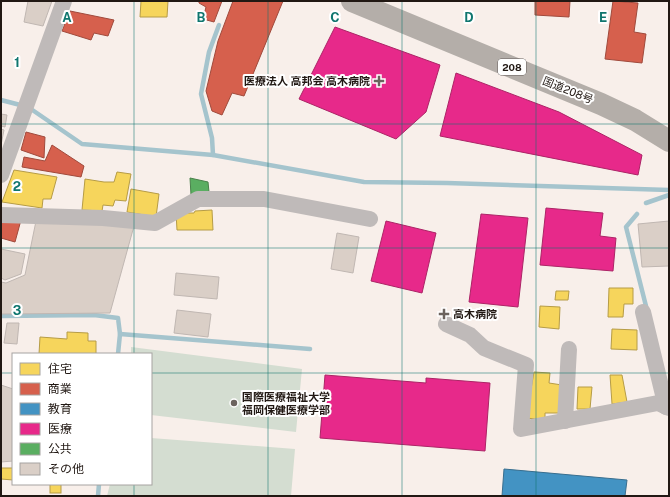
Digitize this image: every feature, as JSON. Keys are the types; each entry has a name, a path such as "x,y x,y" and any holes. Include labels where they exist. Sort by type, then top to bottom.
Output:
{"highway":[{"name":"国道208号","path":"352,1 601,104 636,120 669,141"}],"street":[{"path":"1,175 64,1"},
{"path":"1,215 103,218 155,223 198,199 264,199 370,219"},
{"path":"643,312 668,407"},
{"path":"446,324 470,335 484,348 526,365 521,430 658,403 668,407"},
{"path":"565,421 569,349"}],"shaded area":[{"path":"131,347 302,369 296,432 152,415 152,353 131,353"},
{"path":"152,438 295,449 291,496 107,496 110,485 152,485"}],"building: 住宅":[{"path":"141,1 168,1 167,17 140,17"},
{"path":"14,170 57,177 51,199 43,199 42,208 2,202"},
{"path":"117,172 131,174 126,201 115,200 113,206 103,205 102,211 82,210 85,179 114,182"},
{"path":"131,189 159,194 156,217 127,212"},
{"path":"212,210 213,230 177,230 176,213 194,213 195,211"},
{"path":"40,251 96,252 91,302 36,300"},
{"path":"609,288 633,288 633,304 624,304 623,317 608,317"},
{"path":"556,291 569,291 568,300 555,300"},
{"path":"540,306 560,307 559,329 539,327"},
{"path":"612,329 637,330 637,350 611,349"},
{"path":"67,332 88,333 88,341 96,341 96,353 39,353 40,337 67,339"},
{"path":"534,372 550,373 549,383 562,385 560,413 545,413 545,420 526,418"},
{"path":"610,375 622,375 627,402 612,404"},
{"path":"578,387 592,387 590,409 577,409"},
{"path":"1,468 12,468 12,480 1,479"},
{"path":"50,485 61,485 61,493 50,493"}],"building: 商業":[{"path":"199,1 222,1 214,22 203,19 206,7 199,3"},
{"path":"233,1 283,1 244,96 232,93 222,115 212,111 206,91 218,41"},
{"path":"535,1 570,1 569,17 535,15"},
{"path":"613,1 638,3 634,32 646,34 642,63 605,59"},
{"path":"70,11 114,20 108,36 94,33 91,40 62,31"},
{"path":"26,132 45,137 44,158 21,150"},
{"path":"52,145 84,166 81,177 22,167 24,157 45,161"},
{"path":"1,220 21,220 15,242 1,238"}],"building: 教育":[{"path":"504,469 627,480 625,496 502,496"}],"building: 医療":[{"path":"335,27 440,65 426,112 396,139 299,99"},
{"path":"456,73 559,112 642,155 638,175 440,136"},
{"path":"546,208 603,213 600,236 616,238 613,271 540,265"},
{"path":"481,214 528,218 518,307 469,302"},
{"path":"386,221 436,233 422,293 371,281"},
{"path":"325,375 426,383 426,378 490,383 485,451 320,438"}],"building: 公共":[{"path":"190,178 208,182 209,192 191,195"}],"building: その他":[{"path":"28,1 52,1 43,26 24,22"},
{"path":"1,114 7,115 5,127 1,126"},
{"path":"1,129 4,130 1,145"},
{"path":"36,221 134,226 110,313 1,314 1,282 6,283 25,275"},
{"path":"669,221 669,266 642,267 638,224"},
{"path":"337,233 359,237 353,273 331,269"},
{"path":"1,249 25,254 21,274 5,280 1,278"},
{"path":"176,273 219,277 217,299 174,295"},
{"path":"177,310 211,314 208,337 174,333"},
{"path":"7,323 19,323 17,344 4,343"},
{"path":"1,385 12,389 12,461 1,462"}],"waterway":[{"path":"213,155 212,138 201,94 209,52 219,25"},
{"path":"1,100 28,107 82,144 213,155 364,182 669,190"},
{"path":"646,203 669,195"},
{"path":"637,214 626,227 647,310"},
{"path":"1,316 94,315 118,318 120,334"},
{"path":"118,353 120,334 310,349"},
{"path":"98,496 99,485"}],"place":[{"name":"医療法人 高邦会 高木病院","path":"379,81"},
{"name":"高木病院","path":"444,314"},
{"name":"国際医療福祉大学 福岡保健医療学部","path":"234,403"}]}
